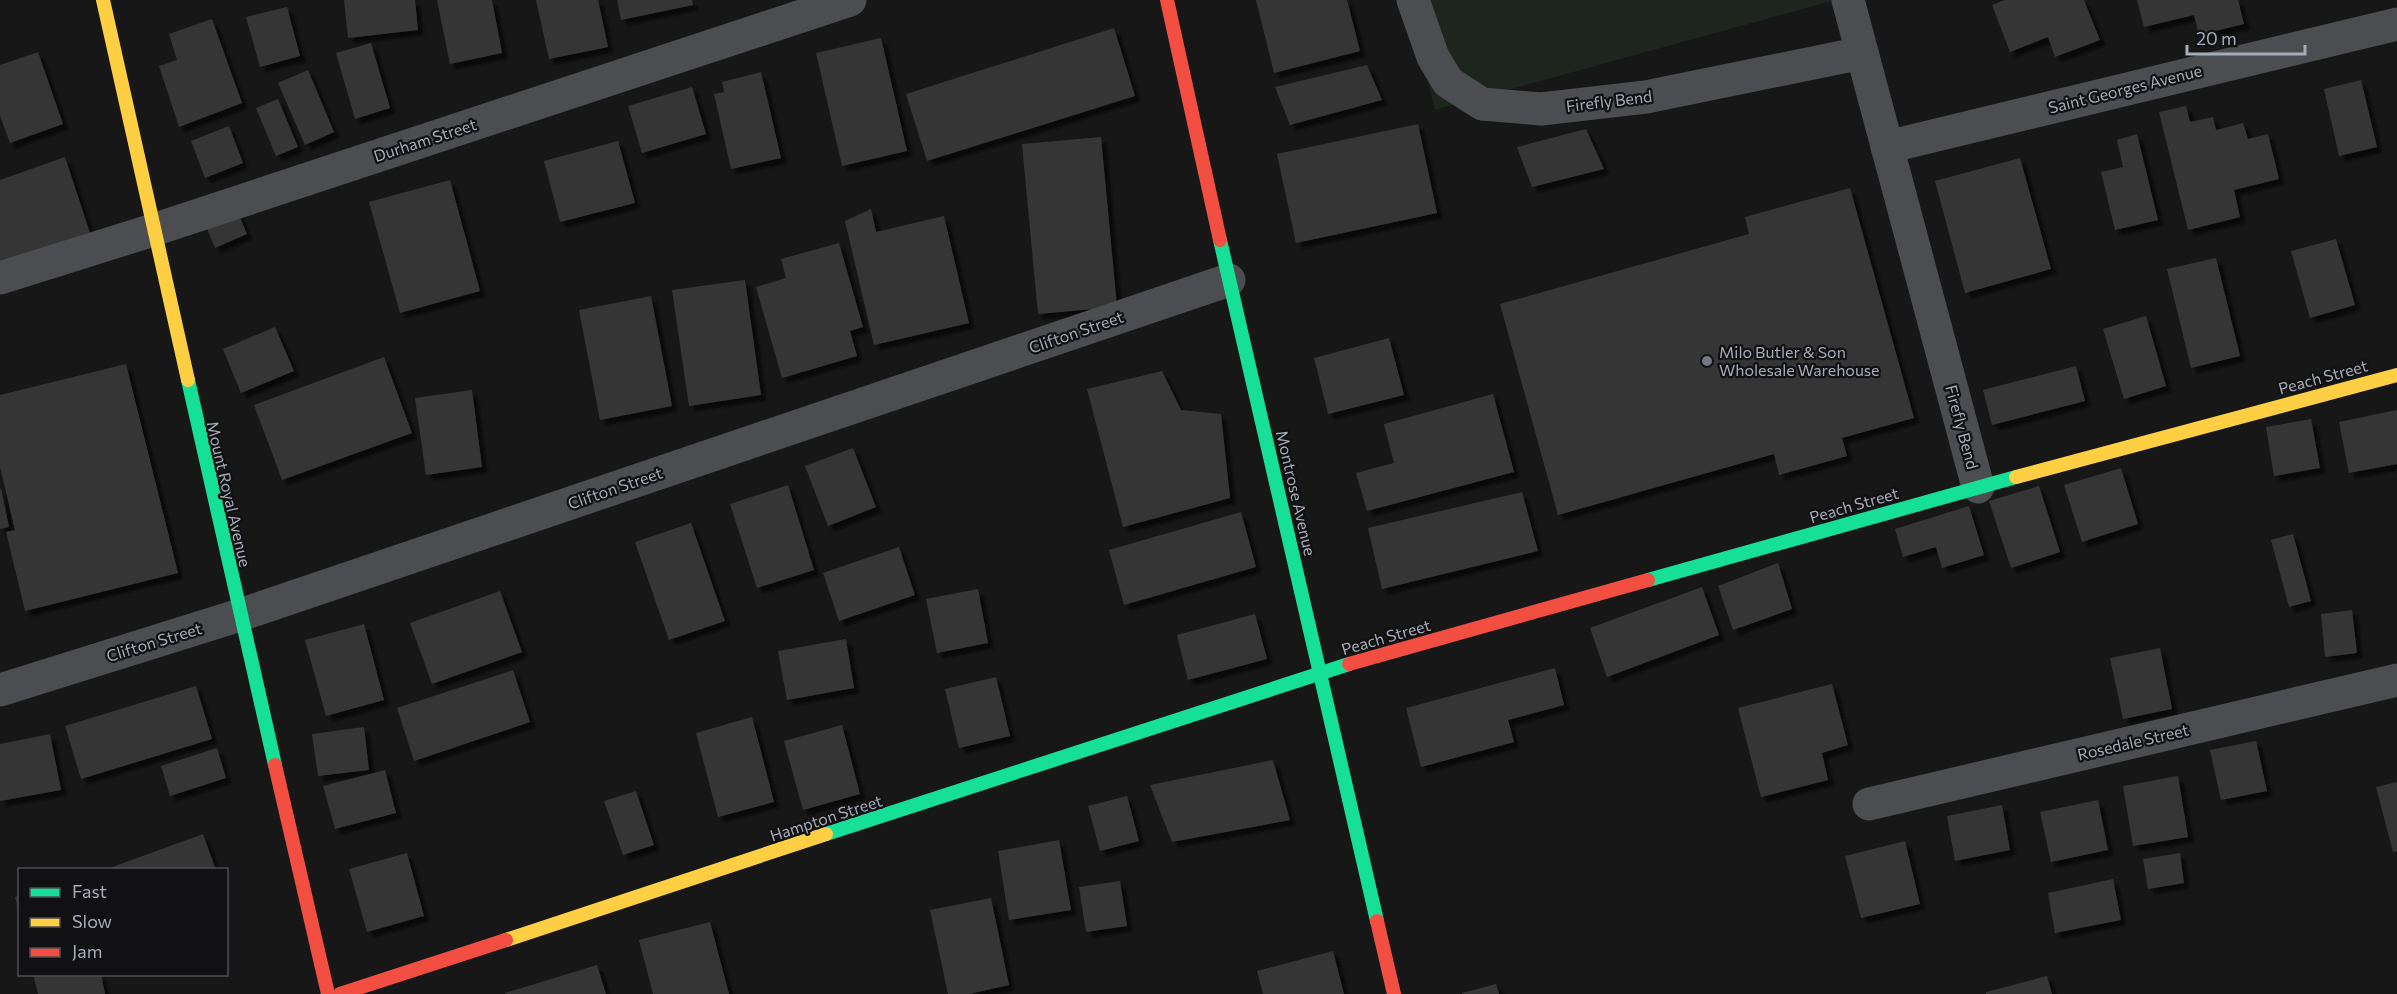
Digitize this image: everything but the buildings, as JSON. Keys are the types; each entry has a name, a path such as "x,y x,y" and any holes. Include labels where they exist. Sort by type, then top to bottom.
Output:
{"street":[{"name":"Mount Royal Avenue","path":"103,0 240,615 328,994"},
{"name":"Durham Street","path":"0,278 153,230 850,0"},
{"name":"Montrose Avenue","path":"1167,0 1229,280 1394,994"},
{"name":"Firefly Bend","path":"1413,0 1433,57 1448,82 1482,104 1541,109 1646,97 1862,53"},
{"name":"Firefly Bend","path":"1848,0 1978,487"},
{"name":"Saint Georges Avenue","path":"1887,147 2397,24"},
{"name":"Clifton Street","path":"0,690 240,615 1229,280"},
{"name":"Peach Street","path":"1321,672 1978,487 2397,375"},
{"name":"Hampton Street","path":"340,994 1321,672"},
{"name":"Rosedale Street","path":"1869,804 2397,680"}],"shaded area":[{"path":"1407,0 1835,0 1435,110"}],"traffic: fast":[{"path":"1220,240 1377,921"},
{"path":"188,380 275,765"},
{"path":"1648,580 2016,477"},
{"path":"826,834 1349,664"}],"traffic: slow":[{"path":"103,0 188,380"},
{"path":"2016,477 2397,375"},
{"path":"506,940 826,834"}],"traffic: jam":[{"path":"1167,0 1220,240"},
{"path":"1349,664 1648,580"},
{"path":"275,765 328,994"},
{"path":"1377,921 1394,994"},
{"path":"340,994 506,940"}],"place":[{"name":"Milo Butler & Son Wholesale Warehouse","path":"1707,361"}]}
